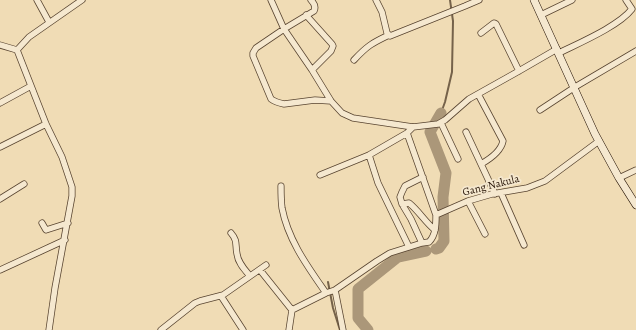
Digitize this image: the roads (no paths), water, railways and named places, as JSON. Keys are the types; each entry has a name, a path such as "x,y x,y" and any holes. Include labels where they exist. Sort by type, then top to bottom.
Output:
{"main road":[{"path":"534,0 599,141 619,178 636,205"}],"street":[{"path":"38,0 49,22"},
{"path":"17,50 29,36 82,0"},
{"path":"272,0 284,29 331,101 342,113 352,118 413,127 441,123 469,99 558,51 600,33 632,9 626,0"},
{"path":"311,0 315,6 315,9 256,48 253,53 273,101 284,104 315,100 331,101"},
{"path":"376,0 382,12 387,36"},
{"path":"354,60 371,43 379,39 393,35 479,0"},
{"path":"542,15 572,0"},
{"path":"306,16 333,46 331,51 312,70"},
{"path":"481,33 494,23 496,24 519,72"},
{"path":"0,45 17,50"},
{"path":"17,50 46,124 62,157 72,187 68,223 55,288 49,330"},
{"path":"540,110 575,87 636,51"},
{"path":"0,103 31,86"},
{"path":"478,94 503,141 502,146 490,158 481,164"},
{"path":"441,123 458,159"},
{"path":"0,147 46,124"},
{"path":"320,175 349,164 369,154 407,133 413,127"},
{"path":"466,132 524,246"},
{"path":"292,310 331,292 390,253 429,242 433,237 440,213 423,177 407,133"},
{"name":"Gang Nakula","path":"440,213 468,201 498,193 527,188 545,181 599,141"},
{"path":"369,154 378,183 409,247"},
{"path":"619,178 636,170"},
{"path":"422,243 402,204 400,197 405,186 423,177"},
{"path":"0,199 24,184"},
{"path":"281,186 282,207 290,234 301,256 331,292 343,330"},
{"path":"468,201 484,234"},
{"path":"402,204 409,203 435,230"},
{"path":"42,223 46,230 68,223"},
{"path":"231,233 236,239 237,255 239,260 243,269 250,276"},
{"path":"0,270 64,240"},
{"path":"161,330 195,303 200,300 221,296 266,265"},
{"path":"260,270 292,310 289,330"},
{"path":"221,296 243,330"}],"waterway":[{"path":"441,113 452,72 453,21 450,0"},
{"path":"436,249 439,248 444,241 443,197 446,173 430,132 441,113"},
{"path":"368,330 358,318 358,289 398,257 426,251"},
{"path":"328,282 333,308 340,330"}]}
